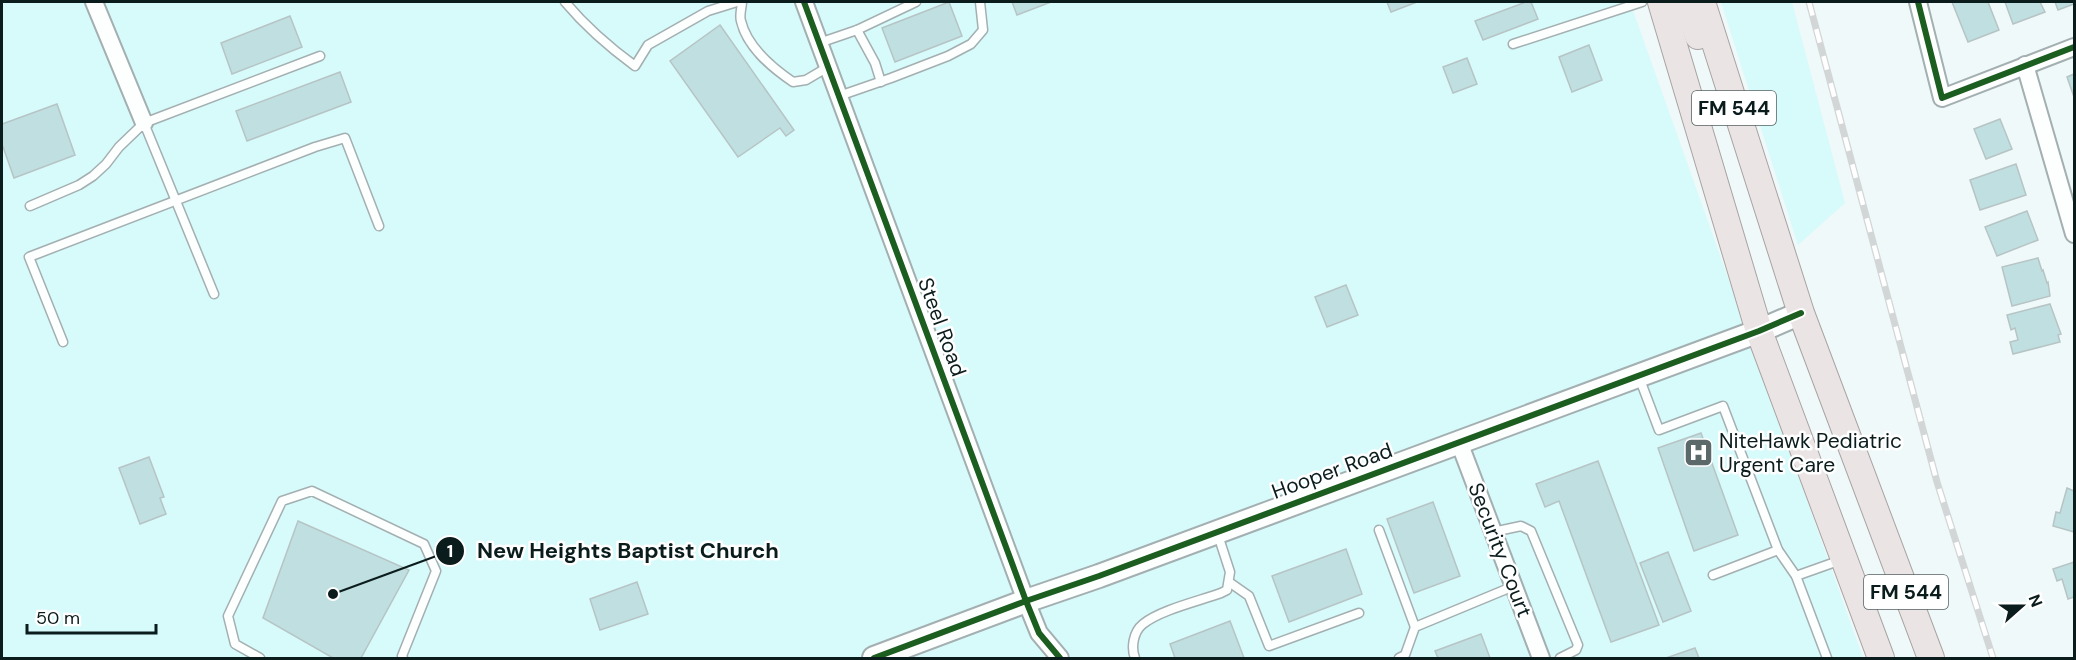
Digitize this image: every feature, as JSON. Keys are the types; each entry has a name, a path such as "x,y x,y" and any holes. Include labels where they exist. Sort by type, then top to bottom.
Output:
{"main road":[{"name":"FM 544","path":"1661,2 1759,331 1881,658"},
{"path":"1681,2 1691,15 1715,86 1737,117"},
{"name":"FM 544","path":"1702,2 1801,313 1931,658"}],"street":[{"path":"94,2 144,123"},
{"name":"Steel Road","path":"804,2 1026,601 1039,633 1060,658"},
{"path":"1918,2 1942,98 2074,47"},
{"path":"2025,65 2074,234"},
{"name":"Hooper Road","path":"877,658 1759,331 1801,313"},
{"name":"Security Court","path":"1459,442 1541,658"}],"lane":[{"path":"566,2 583,23 610,48 635,66 648,45 708,11 736,2"},
{"path":"742,2 740,20 753,46 775,70 793,82 806,81 828,68"},
{"path":"819,43 857,30 916,2"},
{"path":"839,96 948,56 971,44 983,30 980,2"},
{"path":"1514,44 1642,2"},
{"path":"857,30 875,63 881,82"},
{"path":"30,206 79,185 93,176 144,123 320,56"},
{"path":"144,123 214,294"},
{"path":"63,342 29,257 175,200 345,138 379,226"},
{"path":"1639,375 1659,430 1723,406 1778,550 1796,576 1827,658"},
{"path":"260,658 235,644 228,615 282,501 312,491 424,544 436,571 403,658"},
{"path":"1493,532 1521,526 1531,531 1578,645 1576,650 1560,658"},
{"path":"1379,530 1415,627 1406,655 1399,658"},
{"path":"1135,658 1133,642 1140,626 1154,617 1227,590 1229,582 1227,560 1217,532"},
{"path":"1713,575 1778,550"},
{"path":"1796,576 1843,558"},
{"path":"1229,582 1249,596 1269,646 1359,613"},
{"path":"1415,627 1514,586"}],"shaded area":[{"path":"2,2 1630,2 1863,658 2,658"},
{"path":"1721,2 1792,2 1845,203 1798,245"}],"building":[{"path":"949,2 962,36 895,62 882,28"},
{"path":"1012,2 1051,2 1017,15"},
{"path":"1387,2 1417,2 1391,12"},
{"path":"1531,2 1538,19 1483,40 1475,21"},
{"path":"1952,2 1988,2 1999,30 1968,42"},
{"path":"2005,2 2040,2 2045,12 2013,24"},
{"path":"2055,2 2074,2 2074,4 2058,10"},
{"path":"290,16 302,47 232,74 221,43"},
{"path":"720,25 794,130 786,136 780,128 738,157 670,61"},
{"path":"1589,45 1602,80 1572,92 1559,57"},
{"path":"1467,58 1477,84 1453,93 1443,67"},
{"path":"340,72 351,102 247,141 236,111"},
{"path":"2074,74 2074,97 2067,77"},
{"path":"57,104 75,155 14,178 2,144 2,124"},
{"path":"2000,119 2012,149 1986,159 1974,129"},
{"path":"2016,164 2026,195 1980,210 1970,180"},
{"path":"2027,211 2038,240 1997,256 1985,227"},
{"path":"2038,258 2048,282 2050,296 2012,306 2002,267"},
{"path":"1346,285 1358,315 1327,327 1315,297"},
{"path":"2050,304 2061,334 2058,335 2060,342 2013,354 2010,342 2018,340 2015,328 2011,330 2007,315"},
{"path":"1701,433 1738,535 1694,551 1658,448"},
{"path":"149,457 164,497 160,498 166,514 140,524 119,468"},
{"path":"1598,461 1659,625 1611,642 1559,501 1545,507 1536,484"},
{"path":"2067,488 2074,491 2074,532 2053,526 2056,512 2060,513"},
{"path":"1433,502 1460,576 1414,593 1387,519"},
{"path":"298,521 409,570 361,658 333,658 263,618"},
{"path":"1346,549 1362,594 1289,622 1272,576"},
{"path":"1668,552 1691,611 1663,622 1640,563"},
{"path":"2074,562 2074,597 2068,599 2062,579 2057,581 2053,569"},
{"path":"637,582 648,614 600,630 590,599"},
{"path":"1230,621 1244,658 1175,658 1170,644"},
{"path":"1481,634 1490,658 1438,658 1435,651"},
{"path":"1695,648 1699,658 1666,658"}],"railway":[{"path":"1809,2 1937,482 1993,658"}],"cycle path":[{"path":"804,2 1026,601 1039,633 1060,658"},
{"path":"1918,2 1942,98 2074,47"},
{"path":"874,658 1759,331 1801,313"}],"place":[{"name":"NiteHawk Pediatric Urgent Care","path":"1698,453"},
{"name":"New Heights Baptist Church","path":"333,594"}]}
